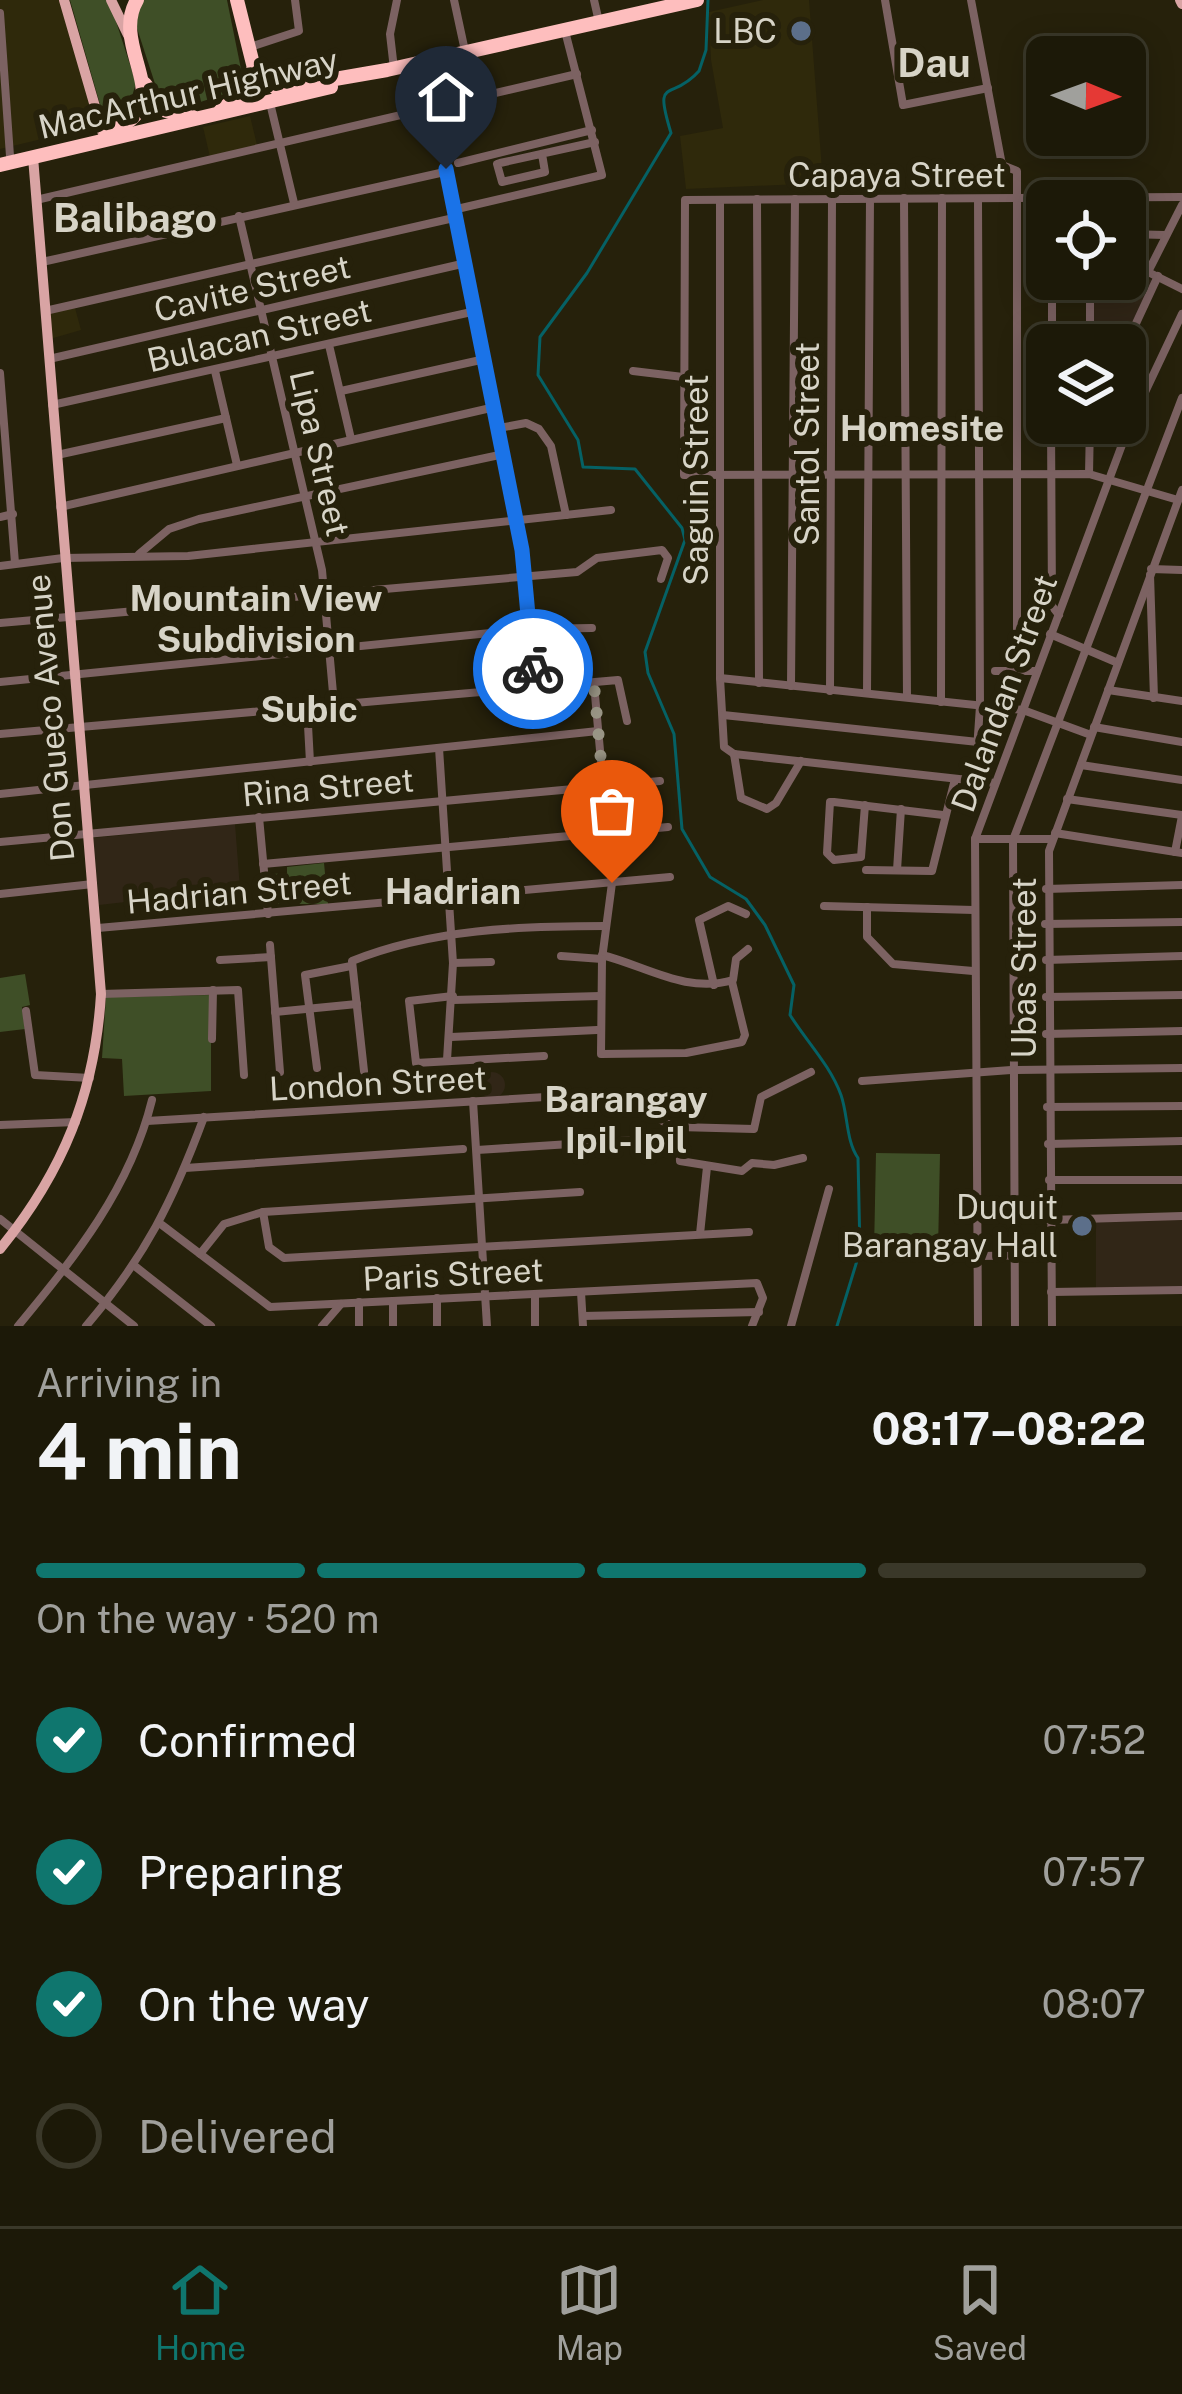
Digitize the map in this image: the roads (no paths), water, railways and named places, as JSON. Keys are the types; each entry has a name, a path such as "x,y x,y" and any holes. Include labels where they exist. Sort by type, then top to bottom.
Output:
{"highway":[{"path":"128,35 137,0"},
{"name":"MacArthur Highway","path":"238,1 254,68 277,89 390,69 693,1"},
{"name":"MacArthur Highway","path":"3,160 103,134 136,117 143,80 128,35"},
{"path":"143,80 166,111 206,117 243,94 254,68"},
{"name":"MacArthur Highway","path":"3,160 271,103 390,69"}],"main road":[{"path":"64,0 103,134"},
{"path":"111,0 128,35"},
{"name":"Don Gueco Avenue","path":"0,1250 53,1178 77,1122 92,1078 101,994 34,157"}],"street":[{"path":"249,47 295,34 300,18 295,0"},
{"path":"390,69 397,0"},
{"path":"454,0 465,53"},
{"path":"594,0 599,22"},
{"path":"885,0 903,105 988,88"},
{"path":"970,0 1001,165 1017,171 1017,668"},
{"path":"0,13 3,160"},
{"path":"45,311 602,175 565,29"},
{"path":"36,200 577,74"},
{"path":"271,103 294,203"},
{"path":"458,163 592,130"},
{"path":"542,154 545,172 502,182 497,164 595,142"},
{"path":"42,262 446,169 526,576 533,687"},
{"name":"Santol Street","path":"830,691 832,198"},
{"path":"867,694 870,198"},
{"path":"904,198 907,697"},
{"path":"941,702 942,198"},
{"path":"975,779 980,706 978,198"},
{"path":"758,199 758,682"},
{"path":"791,686 795,199"},
{"name":"Capaya Street","path":"683,377 685,200 1026,199"},
{"name":"Saguin Street","path":"720,200 724,747 734,754 741,798 767,809 776,803 801,761"},
{"name":"Capaya Street","path":"1146,200 1182,201"},
{"path":"1134,324 1182,201"},
{"name":"Lipa Street","path":"239,216 317,544 334,704"},
{"path":"1146,235 1166,235"},
{"name":"Cavite Street","path":"49,359 466,263"},
{"path":"1146,274 1182,289"},
{"name":"Bulacan Street","path":"52,405 476,311"},
{"name":"Dalandan Street","path":"979,1326 975,839 1110,477 1182,314"},
{"path":"328,345 351,439"},
{"path":"340,392 485,359"},
{"path":"215,371 237,465"},
{"path":"634,371 683,377 684,475 1089,474 1180,495"},
{"path":"0,373 15,562"},
{"path":"1016,1326 1013,840 1143,488 1182,398"},
{"path":"59,507 495,407"},
{"path":"56,455 226,418"},
{"path":"499,428 526,423 545,437 566,515"},
{"path":"1052,444 1052,601 1059,615"},
{"path":"1089,474 1090,444"},
{"path":"137,556 174,526 504,454"},
{"name":"Ubas Street","path":"1052,1326 1045,924 1053,836 1180,495"},
{"path":"0,566 63,558 317,544 610,510"},
{"path":"0,517 13,514"},
{"path":"0,623 577,572 592,560 647,553 666,553 661,579"},
{"path":"1154,698 1151,571 1182,570"},
{"path":"0,682 531,629 592,628"},
{"path":"1050,634 1118,663"},
{"path":"995,671 1036,670"},
{"path":"720,678 1023,710 1093,731 1182,742"},
{"path":"0,734 620,681 627,722"},
{"path":"594,684 612,883 597,1030 604,1055 726,1048 746,1035 732,982 736,958 748,949"},
{"path":"1108,690 1182,701"},
{"path":"307,707 310,762"},
{"path":"722,715 978,742"},
{"path":"0,794 598,731"},
{"path":"439,748 453,963 447,1060"},
{"path":"734,754 995,783"},
{"path":"1081,765 1182,780"},
{"path":"866,870 932,871 955,779"},
{"name":"Rina Street","path":"0,842 660,781"},
{"path":"975,839 1053,836 1179,852 1182,815 1067,799"},
{"path":"865,806 861,857 833,860 827,853 828,804 865,806 901,809 943,815"},
{"path":"897,870 901,809"},
{"path":"259,817 268,914"},
{"path":"263,864 668,827"},
{"name":"Hadrian Street","path":"98,928 670,877"},
{"path":"0,894 93,884"},
{"path":"1046,889 1182,885"},
{"path":"714,985 699,920 728,906 746,914"},
{"path":"824,906 974,910"},
{"path":"867,908 867,937 893,964 974,971"},
{"path":"1045,924 1182,922"},
{"path":"316,1069 306,974 351,966 382,949 515,928 605,926"},
{"path":"270,945 280,1072"},
{"path":"561,956 602,957 670,979 714,985 732,982"},
{"path":"1046,960 1182,956"},
{"path":"220,960 271,958"},
{"path":"453,963 491,962"},
{"path":"351,966 364,1070"},
{"path":"212,1040 213,990"},
{"path":"101,994 239,992 244,1075"},
{"path":"1046,998 1182,995"},
{"path":"544,1056 412,1060 409,1001 599,996"},
{"path":"275,1012 357,1004"},
{"path":"26,1011 35,1075 92,1078"},
{"path":"451,1037 597,1030"},
{"path":"1046,1034 1182,1031"},
{"path":"862,1081 1011,1070 1182,1068"},
{"path":"476,1150 754,1129 761,1097 811,1072"},
{"name":"London Street","path":"147,1121 612,1093"},
{"path":"18,1326 65,1268 117,1190 152,1100"},
{"path":"473,1101 487,1326"},
{"path":"1047,1107 1182,1106"},
{"path":"639,1107 678,1132"},
{"path":"86,1326 136,1267 162,1225 205,1117"},
{"path":"0,1125 77,1122"},
{"path":"678,1132 680,1161 706,1167 742,1171 752,1163 773,1165 803,1157"},
{"path":"1048,1144 1182,1141"},
{"path":"185,1168 463,1149"},
{"path":"700,1234 706,1167"},
{"path":"1049,1180 1182,1180"},
{"path":"791,1326 829,1189"},
{"path":"200,1254 224,1224 263,1212 580,1192"},
{"path":"263,1212 269,1247 284,1258 748,1232"},
{"path":"1049,1220 1182,1216"},
{"path":"0,1219 134,1326"},
{"name":"Paris Street","path":"162,1225 270,1307 337,1308 359,1302 757,1283 763,1298 759,1312"},
{"path":"978,1256 1050,1255"},
{"path":"136,1267 212,1326"},
{"path":"1051,1292 1182,1290"},
{"path":"581,1291 583,1321 759,1312 752,1326"},
{"path":"535,1295 535,1326"},
{"path":"437,1298 437,1326"},
{"path":"393,1301 393,1326"},
{"path":"359,1302 359,1326"},
{"path":"322,1326 337,1308"},
{"path":"334,1326 337,1308"}],"waterway":[{"path":"708,0 706,50 699,71 665,96 671,133 587,273 540,337 538,375 578,440 583,467 635,469 682,528 685,540 645,652 648,673 674,734 682,829 710,877 746,899 765,925 794,985 790,1015 831,1074 843,1103 858,1158 860,1251 837,1326"}],"place":[{"name":"LBC","path":"801,31"},
{"name":"Duquit Barangay Hall","path":"1082,1226"}],"district":[{"name":"Dau","path":"934,63"},
{"name":"Balibago","path":"135,218"},
{"name":"Homesite","path":"922,428"},
{"name":"Mountain View Subdivision","path":"256,618"},
{"name":"Subic","path":"309,709"},
{"name":"Hadrian","path":"453,891"},
{"name":"Barangay Ipil-Ipil","path":"626,1120"}]}
